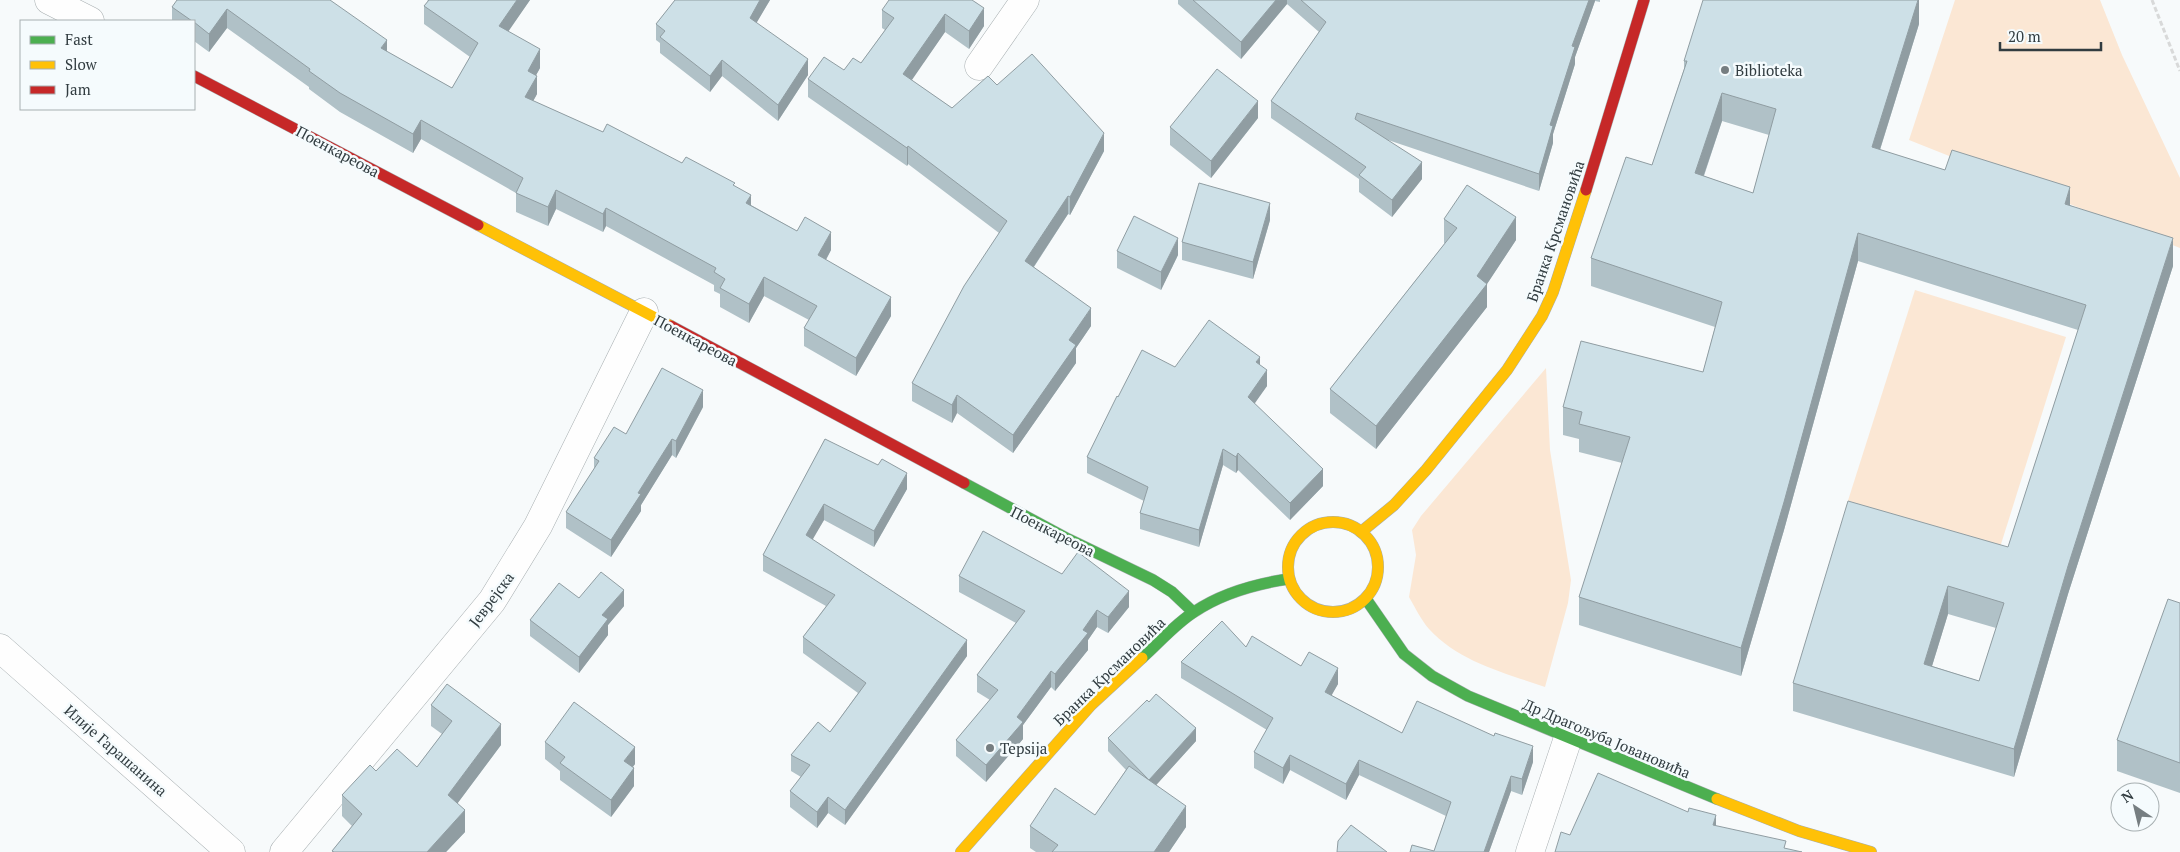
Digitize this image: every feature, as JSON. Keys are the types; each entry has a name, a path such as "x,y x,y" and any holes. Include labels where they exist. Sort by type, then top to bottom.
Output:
{"street":[{"path":"49,0 88,20"},
{"path":"979,66 1025,0"},
{"name":"Бранка Крсмановића","path":"1361,532 1394,505 1426,470 1496,384 1542,316 1553,292 1598,153 1644,0"},
{"name":"Поенкареова","path":"195,77 644,312 1068,539 1153,580 1172,592 1193,612"},
{"name":"Јеврејска","path":"284,852 492,601 538,526 644,312"},
{"path":"1326,522 1338,522 1351,526 1361,532 1370,541 1378,564 1377,577 1366,599 1345,612 1322,612 1300,600 1288,580 1287,560 1290,551 1303,533 1314,526 1326,522"},
{"name":"Бранка Крсмановића","path":"961,852 1091,705 1193,612 1231,592 1262,583 1288,580"},
{"name":"Др Драгољуба Јовановића","path":"1366,599 1404,654 1432,676 1468,696 1799,830 1871,852"},
{"name":"Илије Гарашанина","path":"0,648 231,852"},
{"path":"1530,852 1568,738"}],"path":[{"path":"2152,0 2180,71"}],"shaded area":[{"path":"1955,0 2100,0 2122,55 2180,178 2180,248 1909,140"},
{"path":"1915,290 2066,337 1997,557 1845,510"},
{"path":"1546,368 1550,450 1571,580 1568,603 1545,687 1483,665 1454,650 1429,629 1409,597 1416,555 1412,530 1421,516"}],"building":[{"path":"177,0 330,0 387,40 381,48 452,88 478,43 424,6 429,0 517,0 499,26 540,49 528,71 537,76 525,97 603,132 607,124 682,163 686,157 735,183 733,185 751,195 746,203 797,231 805,217 831,232 818,255 891,297 856,358 804,328 817,306 764,277 749,304 720,288 725,279 714,272 716,268 606,208 603,214 556,190 548,207 516,193 523,178 421,120 413,134 340,93 227,9 209,34 195,23 195,20 191,20 172,7"},
{"path":"675,0 760,0 750,18 808,59 778,105 722,60 710,76 660,37 665,31 656,24"},
{"path":"889,0 972,0 984,8 969,31 945,14 903,74 952,108 988,76 997,85 1032,54 1104,133 1070,197 1068,196 1025,261 1091,308 1069,340 1076,345 1013,435 957,395 952,405 912,383 964,286 1007,221 908,146 907,148 808,79 824,57 844,70 853,58 861,63 894,18 882,10"},
{"path":"1193,0 1276,0 1241,42"},
{"path":"1301,0 1589,0 1572,46 1575,47 1550,125 1553,126 1539,174 1357,113 1355,119 1422,162 1392,200 1359,175 1366,167 1271,101 1326,22"},
{"path":"1703,0 1918,0 1872,147 1945,170 1952,150 2070,187 2065,204 2173,238 2068,566 2014,749 1793,683 1848,501 2008,547 2086,305 1858,233 1784,502 1741,648 1579,597 1630,437 1579,424 1582,412 1563,407 1581,341 1703,372 1722,302 1591,258 1626,157 1652,165 1687,61 1684,61","holes":["1722,93 1776,109 1753,193 1695,173","1948,586 2004,603 1979,681 1924,664"]},
{"path":"1217,69 1258,101 1211,161 1170,127"},
{"path":"1199,183 1270,203 1253,262 1182,242"},
{"path":"1467,185 1516,217 1477,276 1487,284 1376,426 1330,389 1457,228 1444,219"},
{"path":"1134,216 1178,238 1161,272 1117,251"},
{"path":"1209,320 1260,357 1256,362 1267,370 1248,397 1323,469 1290,503 1238,453 1236,457 1223,449 1199,530 1140,513 1148,487 1087,457 1142,350 1175,367"},
{"path":"662,368 703,390 676,441 672,439 638,493 641,494 611,540 566,512 599,461 594,458 614,427 626,434"},
{"path":"825,439 878,465 882,459 907,473 874,531 824,504 806,535 967,640 845,810 828,797 817,812 790,791 810,765 791,755 818,722 830,732 866,683 803,637 835,595 763,555"},
{"path":"983,531 1062,574 1078,552 1129,591 1108,617 1097,610 1083,630 1088,633 1055,674 1051,671 1017,717 1023,722 986,765 956,740 998,690 977,675 1025,611 959,576"},
{"path":"601,572 624,590 602,615 608,619 579,657 530,620 559,583 579,598"},
{"path":"2168,599 2180,603 2180,763 2117,740"},
{"path":"1222,621 1246,647 1252,636 1301,666 1309,652 1338,668 1325,692 1402,733 1417,701 1494,736 1495,733 1533,746 1522,779 1511,776 1484,852 1410,852 1412,845 1434,851 1451,802 1359,760 1346,784 1290,755 1283,768 1254,752 1273,718 1181,662"},
{"path":"447,684 501,724 448,795 465,810 427,852 332,851 362,814 342,795 370,765 376,771 397,749 417,767 452,721 431,705"},
{"path":"1156,694 1196,728 1149,780 1108,738 1147,700 1149,702"},
{"path":"574,702 635,747 624,761 634,768 611,800 560,763 565,757 545,742"},
{"path":"1129,766 1186,806 1154,852 1052,852 1058,845 1030,826 1055,788 1095,815"},
{"path":"1598,773 1688,812 1689,808 1716,815 1713,825 1786,841 1784,848 1802,852 1555,852 1561,832 1570,835"},
{"path":"1351,825 1387,852 1337,852 1338,841"}],"traffic: fast":[{"path":"964,483 1068,539 1153,580 1172,592 1193,612"},
{"path":"1142,658 1180,622 1205,605 1239,590 1288,579"},
{"path":"1366,599 1404,654 1432,676 1468,696 1717,799"}],"traffic: slow":[{"path":"1361,532 1394,505 1426,470 1507,370 1542,316 1553,292 1586,190"},
{"path":"478,225 671,326"},
{"path":"1324,522 1342,522 1358,529 1371,542 1378,558 1378,567 1378,576 1371,592 1358,605 1342,612 1324,612 1308,605 1295,592 1288,576 1288,558 1295,542 1308,529 1324,522"},
{"path":"961,852 1091,705 1142,658"},
{"path":"1717,799 1799,831 1871,852"}],"traffic: jam":[{"path":"1586,190 1644,0"},
{"path":"195,77 478,225"},
{"path":"671,326 964,483"}],"place":[{"name":"Biblioteka","path":"1725,70"},
{"name":"Tepsija","path":"990,748"}]}
